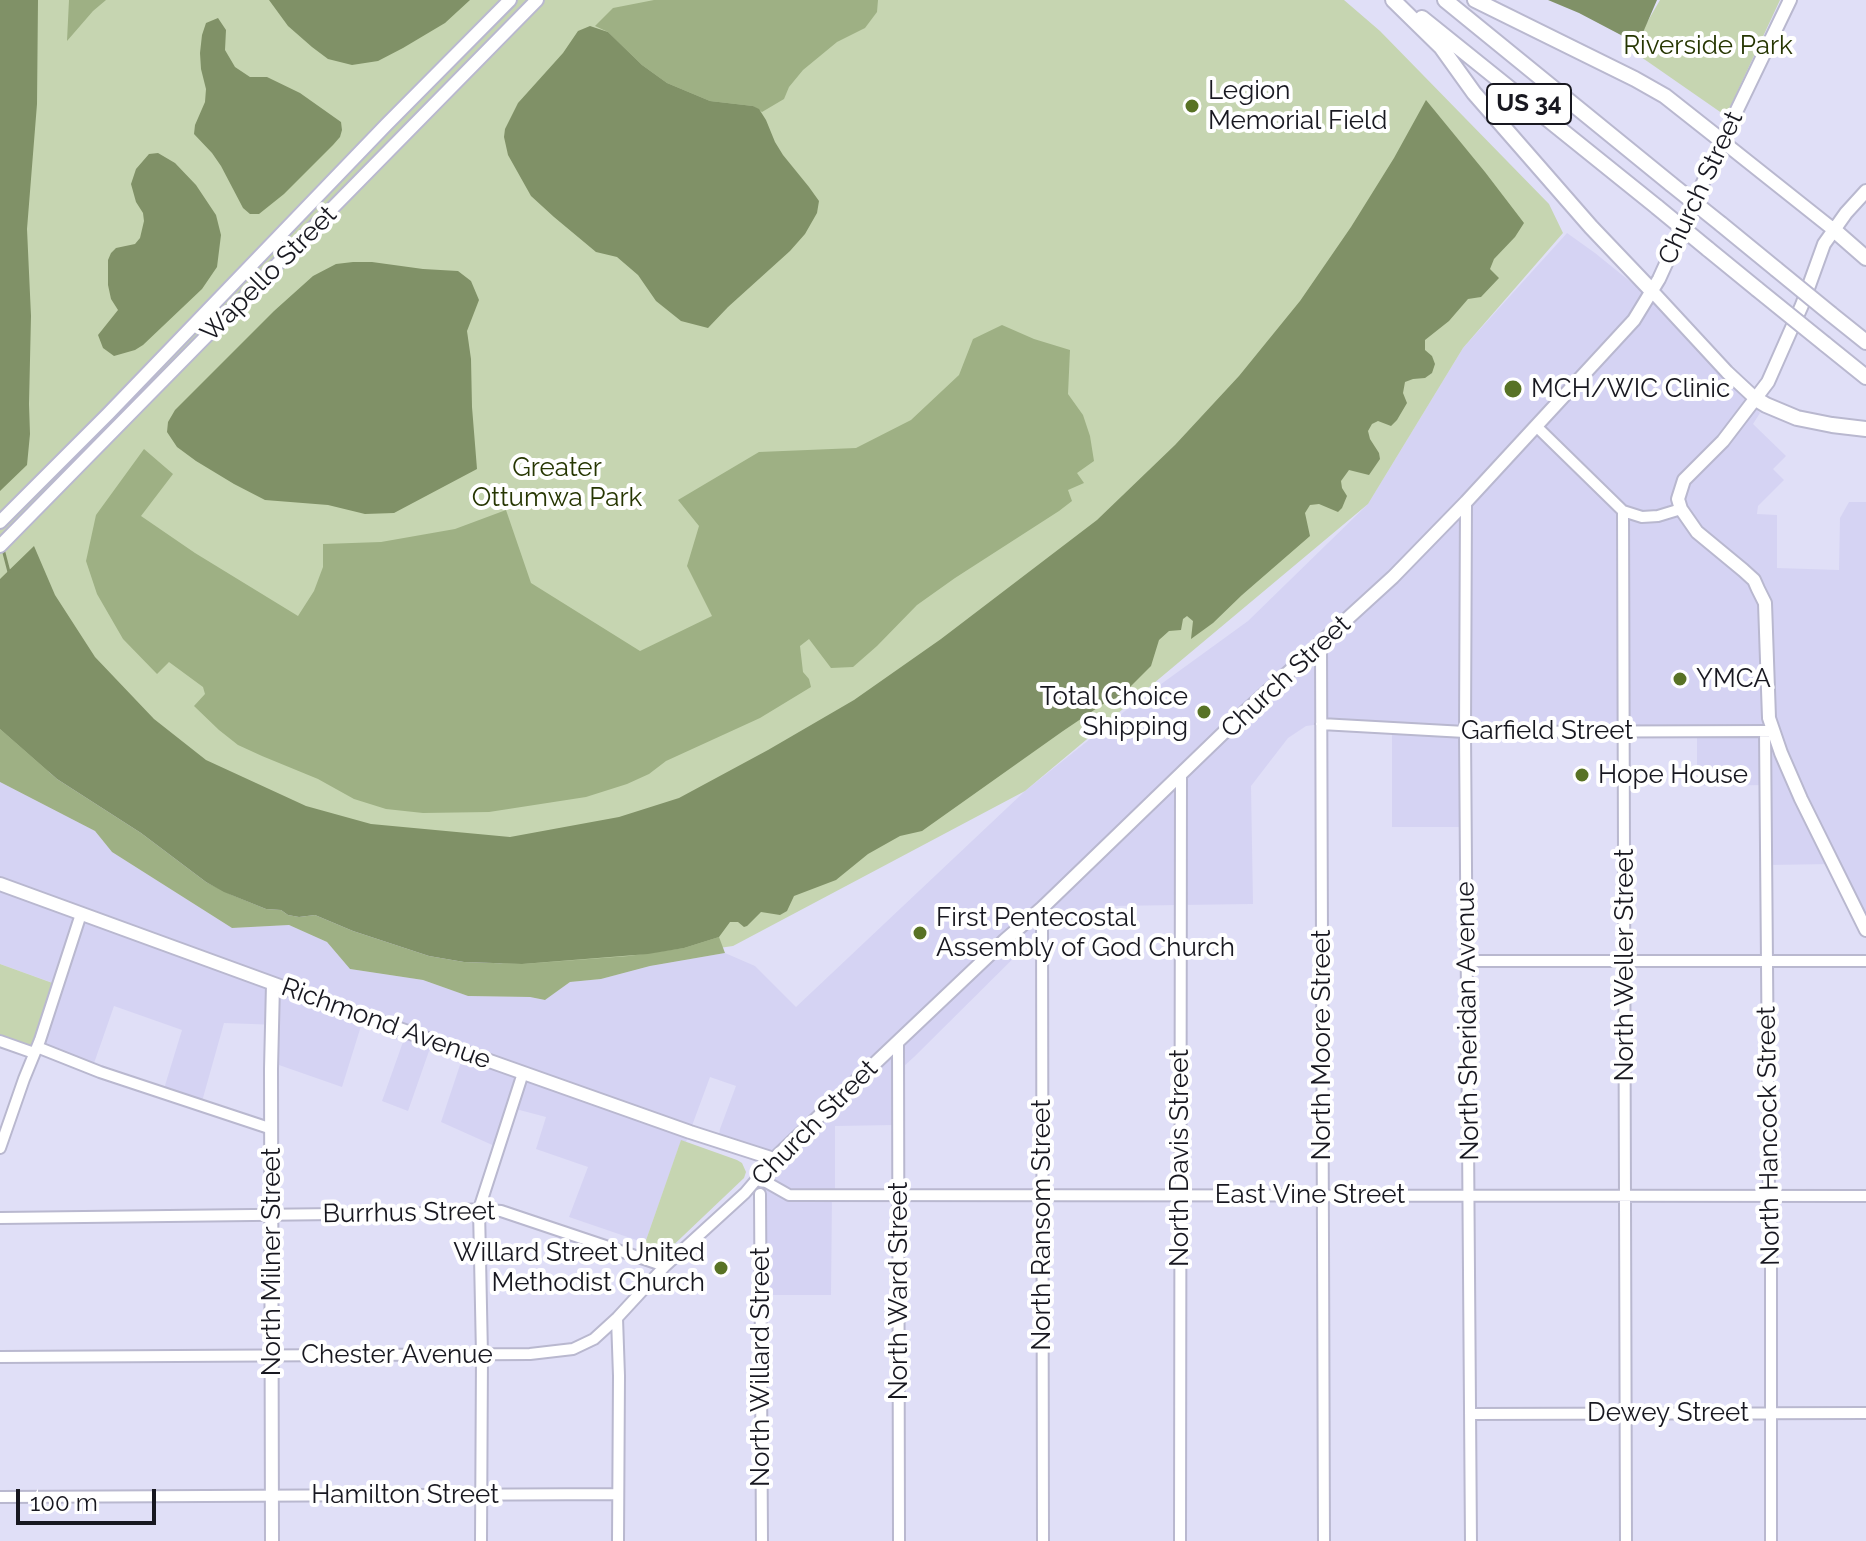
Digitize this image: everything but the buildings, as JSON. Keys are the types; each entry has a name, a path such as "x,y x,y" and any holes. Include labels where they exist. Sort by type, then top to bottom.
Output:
{"highway":[{"path":"1393,0 1441,47 1482,103 1652,291"},
{"name":"US 34","path":"1400,0 1866,377"},
{"name":"US 34","path":"1445,0 1866,342"},
{"path":"1475,0 1645,84 1722,141"},
{"path":"1834,230 1866,258"},
{"path":"1756,399 1797,418 1866,429"}],"main road":[{"name":"Wapello Street","path":"0,522 510,0"},
{"name":"Wapello Street","path":"0,546 537,0"},
{"name":"Church Street","path":"774,1159 1042,908 1244,713 1393,577 1634,320 1659,279 1790,0"},
{"path":"1722,141 1834,230"},
{"path":"1681,509 1678,499 1684,480 1723,441 1756,399 1779,360 1824,244 1866,191"},
{"path":"1652,291 1756,399"},
{"name":"North Hancock Street","path":"1681,509 1697,532 1754,580 1765,603 1769,731 1866,930"},
{"name":"Richmond Avenue","path":"0,884 523,1073 774,1159"},
{"name":"North Milner Street","path":"272,1541 273,984"}],"street":[{"path":"1536,426 1623,511 1642,517 1681,509"},
{"name":"North Sheridan Avenue","path":"1466,502 1471,1541"},
{"name":"North Weller Street","path":"1623,511 1626,1541"},
{"name":"North Moore Street","path":"1321,645 1324,1541"},
{"name":"Garfield Street","path":"1321,724 1465,732 1769,731"},
{"name":"North Hancock Street","path":"1769,731 1767,961 1771,1541"},
{"name":"North Davis Street","path":"1180,1541 1181,775"},
{"name":"North Ransom Street","path":"1042,908 1043,1541"},
{"path":"0,1148 81,914"},
{"path":"1467,961 1866,961"},
{"path":"0,1041 272,1129"},
{"name":"North Ward Street","path":"898,1042 899,1541"},
{"path":"481,1541 479,1209 523,1073"},
{"name":"Church Street","path":"665,1266 745,1193 774,1159"},
{"name":"East Vine Street","path":"759,1178 789,1195 1866,1196"},
{"name":"North Willard Street","path":"760,1194 762,1541"},
{"name":"Burrhus Street","path":"0,1218 421,1213 479,1209 524,1217 665,1266"},
{"name":"Chester Avenue","path":"0,1357 482,1355 573,1349 594,1339 665,1266"},
{"path":"617,1318 618,1541"},
{"name":"Dewey Street","path":"1470,1414 1866,1413"},
{"name":"Hamilton Street","path":"0,1497 618,1494"}],"shaded area":[{"path":"0,0 38,0 37,104 27,229 31,316 30,434 27,465 0,491"},
{"path":"69,0 106,0 67,41"},
{"path":"269,0 470,0 445,23 403,48 378,61 352,65 328,59 312,47 288,26"},
{"path":"654,0 878,0 877,12 865,28 837,42 803,70 784,99 762,112 753,106 710,101 667,83 642,65 608,32 595,26 613,8"},
{"path":"1548,0 1657,0 1638,44"},
{"path":"218,18 226,30 225,50 235,67 250,77 267,77 300,93 341,122 340,137 333,145 284,194 259,214 250,214 243,208 221,166 194,134 205,102 200,53 202,35 206,23"},
{"path":"590,26 608,32 642,65 667,83 710,101 759,109 783,155 819,201 817,213 805,234 708,328 681,321 656,301 638,275 617,257 596,252 554,217 531,196 508,155 505,129 518,103 563,53 578,31"},
{"path":"1426,100 1524,223 1494,259 1490,269 1499,278 1481,297 1468,299 1449,321 1425,340 1425,350 1435,364 1432,373 1425,378 1405,382 1403,393 1407,403 1397,420 1391,426 1378,421 1372,424 1368,431 1380,459 1369,475 1349,470 1341,481 1347,496 1338,512 1319,504 1310,505 1305,513 1310,536 1191,639 1193,621 1187,616 1183,619 1181,630 1169,631 1159,640 1151,666 1118,697 1063,731 922,831 900,836 868,854 836,880 794,896 787,911 780,915 761,912 744,927 738,922 730,922 719,937 684,948 648,954 522,964 464,962 429,956 315,915 288,915 224,892 57,779 0,729 0,579 34,546 55,595 95,657 154,719 206,760 306,806 371,824 510,837 619,817 679,798 854,700 941,639 1097,520 1175,445 1239,376 1300,301 1351,227"},
{"path":"158,153 175,163 196,185 216,215 221,235 217,267 202,289 143,345 114,356 103,348 98,335 118,310 111,299 108,285 108,260 116,248 135,244 140,238 143,213 131,184 136,169 149,154"},
{"path":"1567,233 1642,291 1760,413 1753,424 1786,456 1773,469 1784,480 1758,506 1757,514 1777,515 1777,568 1839,570 1840,518 1849,502 1866,502 1866,930 1834,864 1767,865 1766,785 1697,786 1697,731 1465,732 1466,827 1392,827 1392,728 1306,726 1288,738 1251,786 1253,904 1109,906 1094,928 1054,928 1053,919 893,1076 894,1125 835,1126 831,1295 761,1295 759,1178 774,1159 718,1141 736,1086 710,1077 686,1142 681,1141 645,1243 569,1217 588,1167 536,1149 546,1117 512,1108 499,1148 441,1122 461,1062 429,1051 408,1111 382,1101 403,1042 361,1026 342,1087 279,1065 279,1025 224,1023 201,1105 163,1092 182,1030 114,1006 92,1069 37,1047 53,983 0,964 0,782 95,831 112,852 232,928 289,925 327,942 350,969 423,980 468,996 545,1000 570,982 601,979 650,966 725,953 755,966 796,1007 1025,791 1135,703 1248,621 1368,504 1463,348"},
{"path":"353,262 458,271 471,281 479,300 467,331 477,469 394,513 365,514 328,505 265,500 177,447 167,432 168,422 175,410 313,276 336,264"},
{"path":"1002,325 1070,350 1068,394 1083,415 1094,461 1077,473 1084,483 1068,490 1072,501 917,605 853,667 831,668 809,639 800,646 803,672 811,687 760,718 666,761 649,774 586,797 489,812 423,813 386,809 354,799 318,779 238,745 194,706 205,694 203,687 169,662 157,674 123,639 97,594 86,561 96,515 144,449 173,474 141,516 298,616 314,591 323,567 323,544 381,542 455,529 506,510 531,583 640,651 712,616 687,566 699,526 678,500 759,452 856,448 911,420 959,375 973,339"},
{"path":"0,729 57,779 141,833 206,882 266,909 281,910 299,917 315,915 429,956 464,962 522,964 629,956 684,948 719,937 725,953 650,966 601,979 570,982 545,1000 468,996 423,980 350,969 327,942 289,925 232,928 112,852 95,831 0,782"}],"green space":[{"name":"Greater Ottumwa Park","path":"0,0 1344,0 1380,31 1549,204 1563,233 1463,348 1368,504 1025,791 733,946 529,975 0,751"},
{"name":"Riverside Park","path":"1660,0 1780,0 1726,116 1631,50"},
{"path":"0,964 58,985 34,1053 0,1041"},
{"path":"681,1140 737,1160 746,1172 744,1178 663,1255 645,1243"}],"waterway":[{"path":"3,549 9,572"}],"place":[{"name":"Legion Memorial Field","path":"1192,106"},
{"name":"MCH/WIC Clinic","path":"1513,389"},
{"name":"YMCA","path":"1680,679"},
{"name":"Total Choice Shipping","path":"1204,712"},
{"name":"Hope House","path":"1582,775"},
{"name":"First Pentecostal Assembly of God Church","path":"920,933"},
{"name":"Willard Street United Methodist Church","path":"721,1268"}]}
